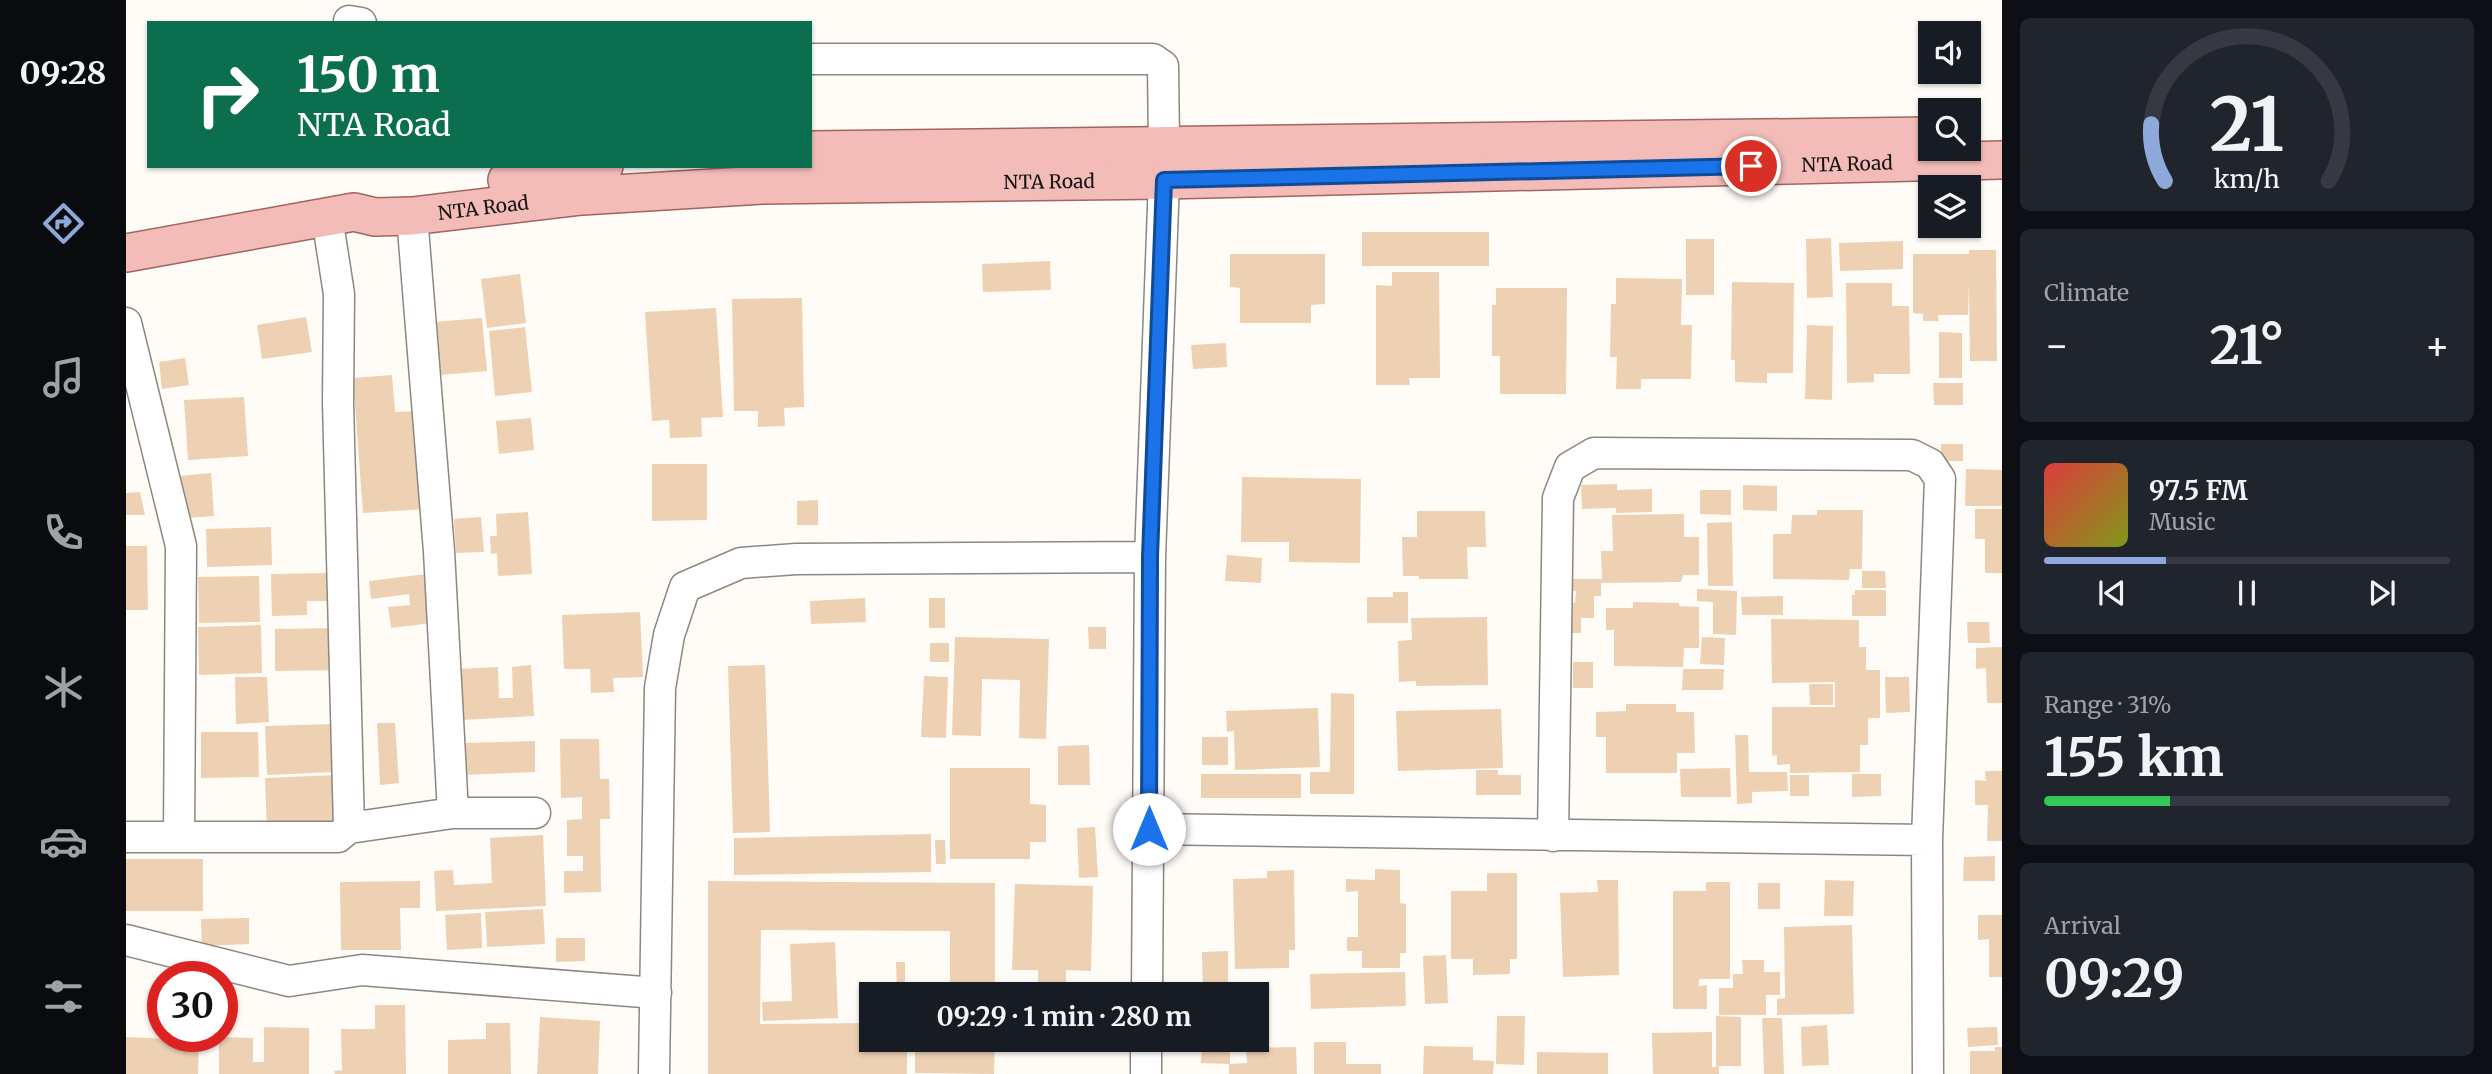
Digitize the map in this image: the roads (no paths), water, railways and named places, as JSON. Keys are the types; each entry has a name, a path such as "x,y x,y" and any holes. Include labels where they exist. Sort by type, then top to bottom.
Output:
{"main road":[{"name":"NTA Road","path":"341,214 412,216 660,189 1164,163 1918,136"},
{"path":"1981,136 2002,136"},
{"name":"NTA Road","path":"812,150 1164,163 2002,160"},
{"name":"NTA Road","path":"341,214 370,200 590,168"},
{"path":"126,253 341,214"}],"street":[{"path":"812,59 1153,59 1163,66 1164,163 1150,557 1147,982"},
{"path":"341,214 338,402 349,828"},
{"path":"412,216 439,551 453,813"},
{"path":"126,323 181,546 179,835"},
{"path":"1553,836 1559,498 1570,467 1594,453 1912,454 1930,464 1940,479 1927,840 1928,1074"},
{"path":"654,1074 660,688 669,635 685,587 741,564 796,559 1150,557"},
{"path":"126,837 338,837 349,828 453,813 535,813"},
{"path":"1149,829 1927,840"},
{"path":"126,940 289,981 362,970 656,993"},
{"path":"1146,1052 1146,1074"}]}
